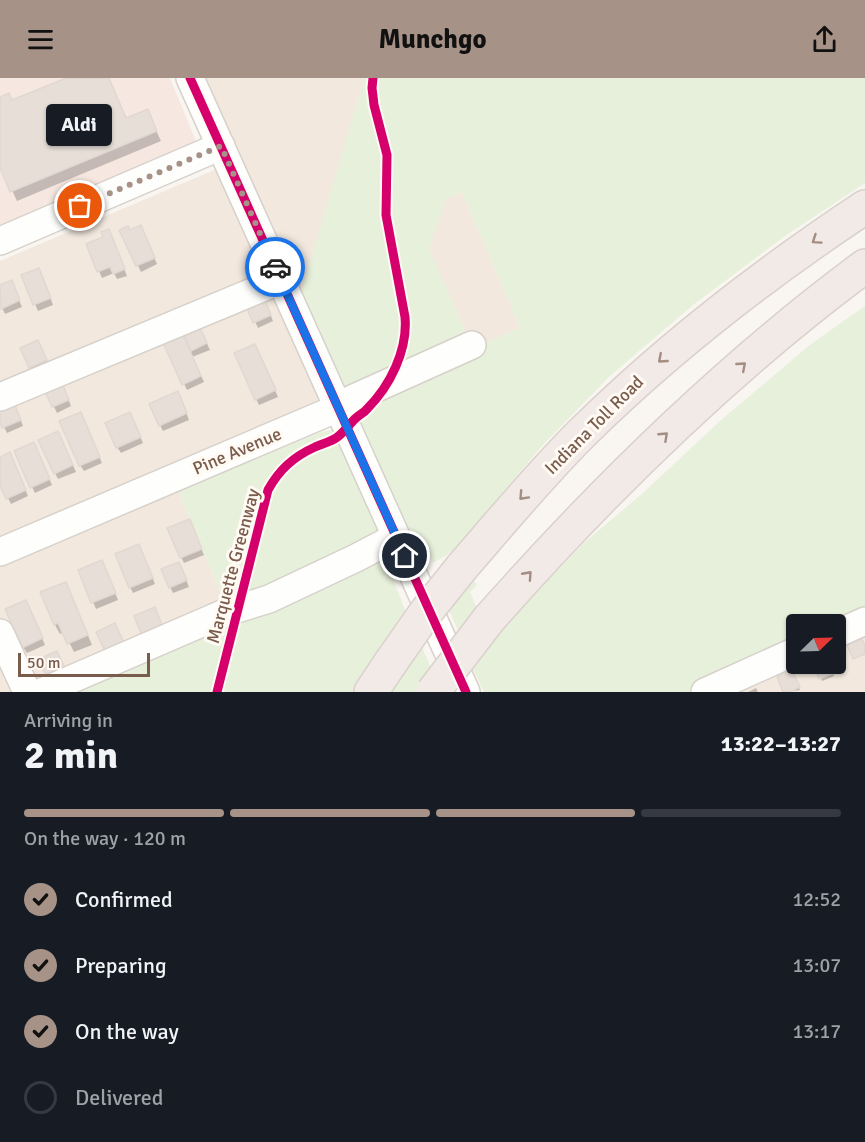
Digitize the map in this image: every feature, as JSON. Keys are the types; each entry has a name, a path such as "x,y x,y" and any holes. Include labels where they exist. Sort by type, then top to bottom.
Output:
{"highway":[{"name":"Indiana Toll Road","path":"371,692 426,612 462,567 516,503 580,435 660,360 797,252 865,207"},
{"path":"433,692 489,619 624,473 770,341 865,266"}],"street":[{"path":"190,78 466,692"},
{"path":"0,241 221,146"},
{"path":"0,397 281,280"},
{"name":"Pine Avenue","path":"0,552 338,408 352,399 472,345"},
{"path":"42,692 227,612 269,599 396,537"},
{"path":"846,630 865,621"},
{"path":"0,633 27,692"},
{"path":"705,692 786,656"}],"shaded area":[{"path":"0,78 170,78 198,146 0,229"},
{"path":"198,78 364,78 314,255 462,192 520,328 342,403 178,489 230,617 60,692 0,692 0,261 233,162"},
{"path":"865,621 865,692 705,692 786,666 786,674 846,674 846,630"}],"green space":[{"path":"364,78 865,78 865,183 785,236 693,305 610,376 540,448 455,550 433,563 427,549 417,552 342,403 520,328 462,192 446,199 429,249 469,339 379,383 341,389 300,297"},
{"path":"865,306 865,621 846,623 846,614 786,614 786,656 705,692 484,692 471,665 514,616 585,542 643,493 720,421 811,344"},
{"path":"332,430 352,459 368,492 392,561 387,564 407,615 352,692 60,692 230,617 178,489 321,432"},
{"path":"471,578 477,585 470,592 478,611 459,633 448,607"},
{"path":"421,645 432,670 416,692 388,692"}],"building":[{"path":"66,78 109,78 126,118 148,109 157,131 10,192 0,168 0,97 9,93 12,100"},
{"path":"141,225 155,258 136,266 119,230 128,226 130,230"},
{"path":"109,229 125,269 113,274 110,267 97,272 86,244 103,237 101,232"},
{"path":"39,268 51,298 33,305 21,275"},
{"path":"12,280 20,300 1,309 0,285"},
{"path":"264,298 271,315 253,323 246,306"},
{"path":"197,321 207,343 191,351 181,328"},
{"path":"180,328 201,376 182,385 160,336"},
{"path":"38,340 47,360 29,368 20,348"},
{"path":"255,344 276,390 255,400 234,353"},
{"path":"61,380 69,400 52,407 43,387"},
{"path":"178,391 187,413 159,426 149,404"},
{"path":"12,398 21,420 2,428 0,402"},
{"path":"81,412 100,457 79,466 59,421"},
{"path":"130,412 141,437 116,448 105,423"},
{"path":"58,431 73,465 54,474 38,440"},
{"path":"34,442 50,479 30,488 14,451"},
{"path":"10,452 26,490 6,499 0,486 0,457"},
{"path":"190,519 202,549 180,558 167,528"},
{"path":"139,544 153,578 129,588 115,554"},
{"path":"102,560 116,593 91,603 78,570"},
{"path":"179,562 187,580 169,588 161,569"},
{"path":"66,582 88,635 67,644 58,623 54,625 40,592"},
{"path":"26,600 43,638 22,648 5,609"},
{"path":"155,607 163,627 142,636 134,616"},
{"path":"115,623 124,643 105,651 96,632"},
{"path":"862,639 865,654 853,659 847,645"},
{"path":"57,651 65,668 46,676 39,659"},
{"path":"786,673 794,674 800,687 790,692 783,692 777,677"},
{"path":"817,674 832,674 819,679"}],"cycle path":[{"path":"190,78 466,692"},
{"name":"Marquette Greenway","path":"217,692 268,490 277,476 293,460 342,434 366,410 390,378 404,342 405,317 386,215 387,155 374,105 373,78"}],"way so far":[{"path":"80,206 221,146 275,267"}],"place":[{"name":"Aldi","path":"80,206"}],"route":[{"path":"275,267 405,556"}]}
